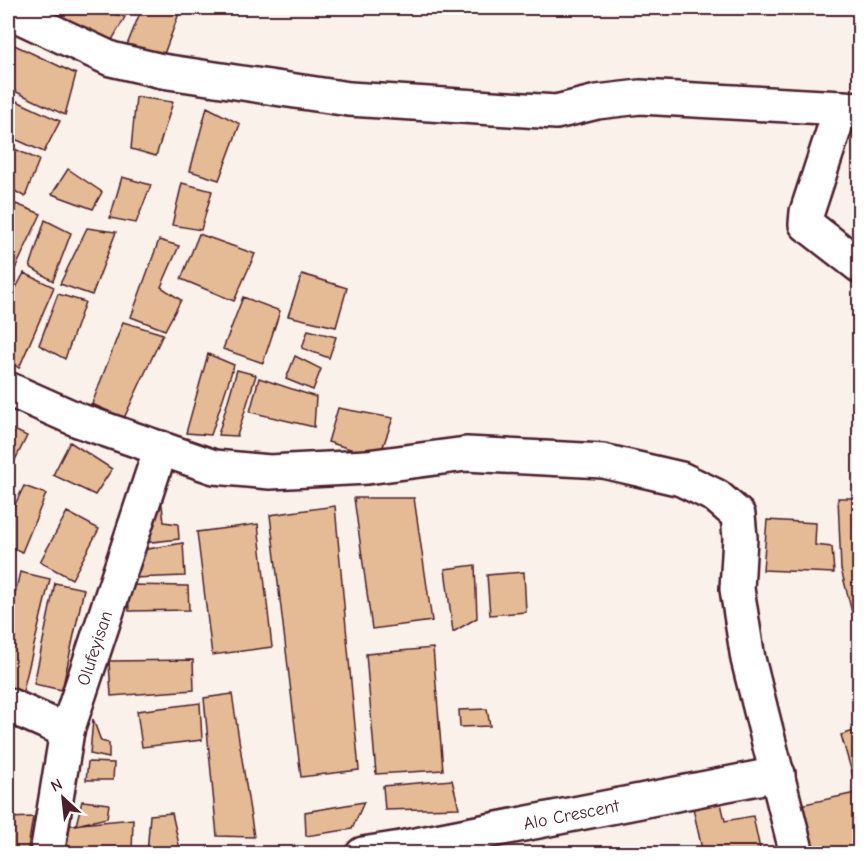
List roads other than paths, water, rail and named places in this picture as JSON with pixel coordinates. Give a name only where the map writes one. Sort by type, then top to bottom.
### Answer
[{"type":"street","points":[[8,11],[111,59],[162,71],[349,99],[556,112],[597,102],[640,97],[850,109],[807,212],[806,224],[860,266]]},
{"type":"street","points":[[8,389],[78,420],[214,467],[270,472],[367,467],[466,454],[603,461],[681,479],[716,496],[738,515],[740,538],[737,589],[748,659],[797,854]]},
{"type":"street","name":"Olufeyisan","points":[[47,854],[67,731],[161,448]]},
{"type":"street","points":[[8,705],[67,731]]},
{"type":"street","name":"Alo Crescent","points":[[363,854],[778,774]]}]
